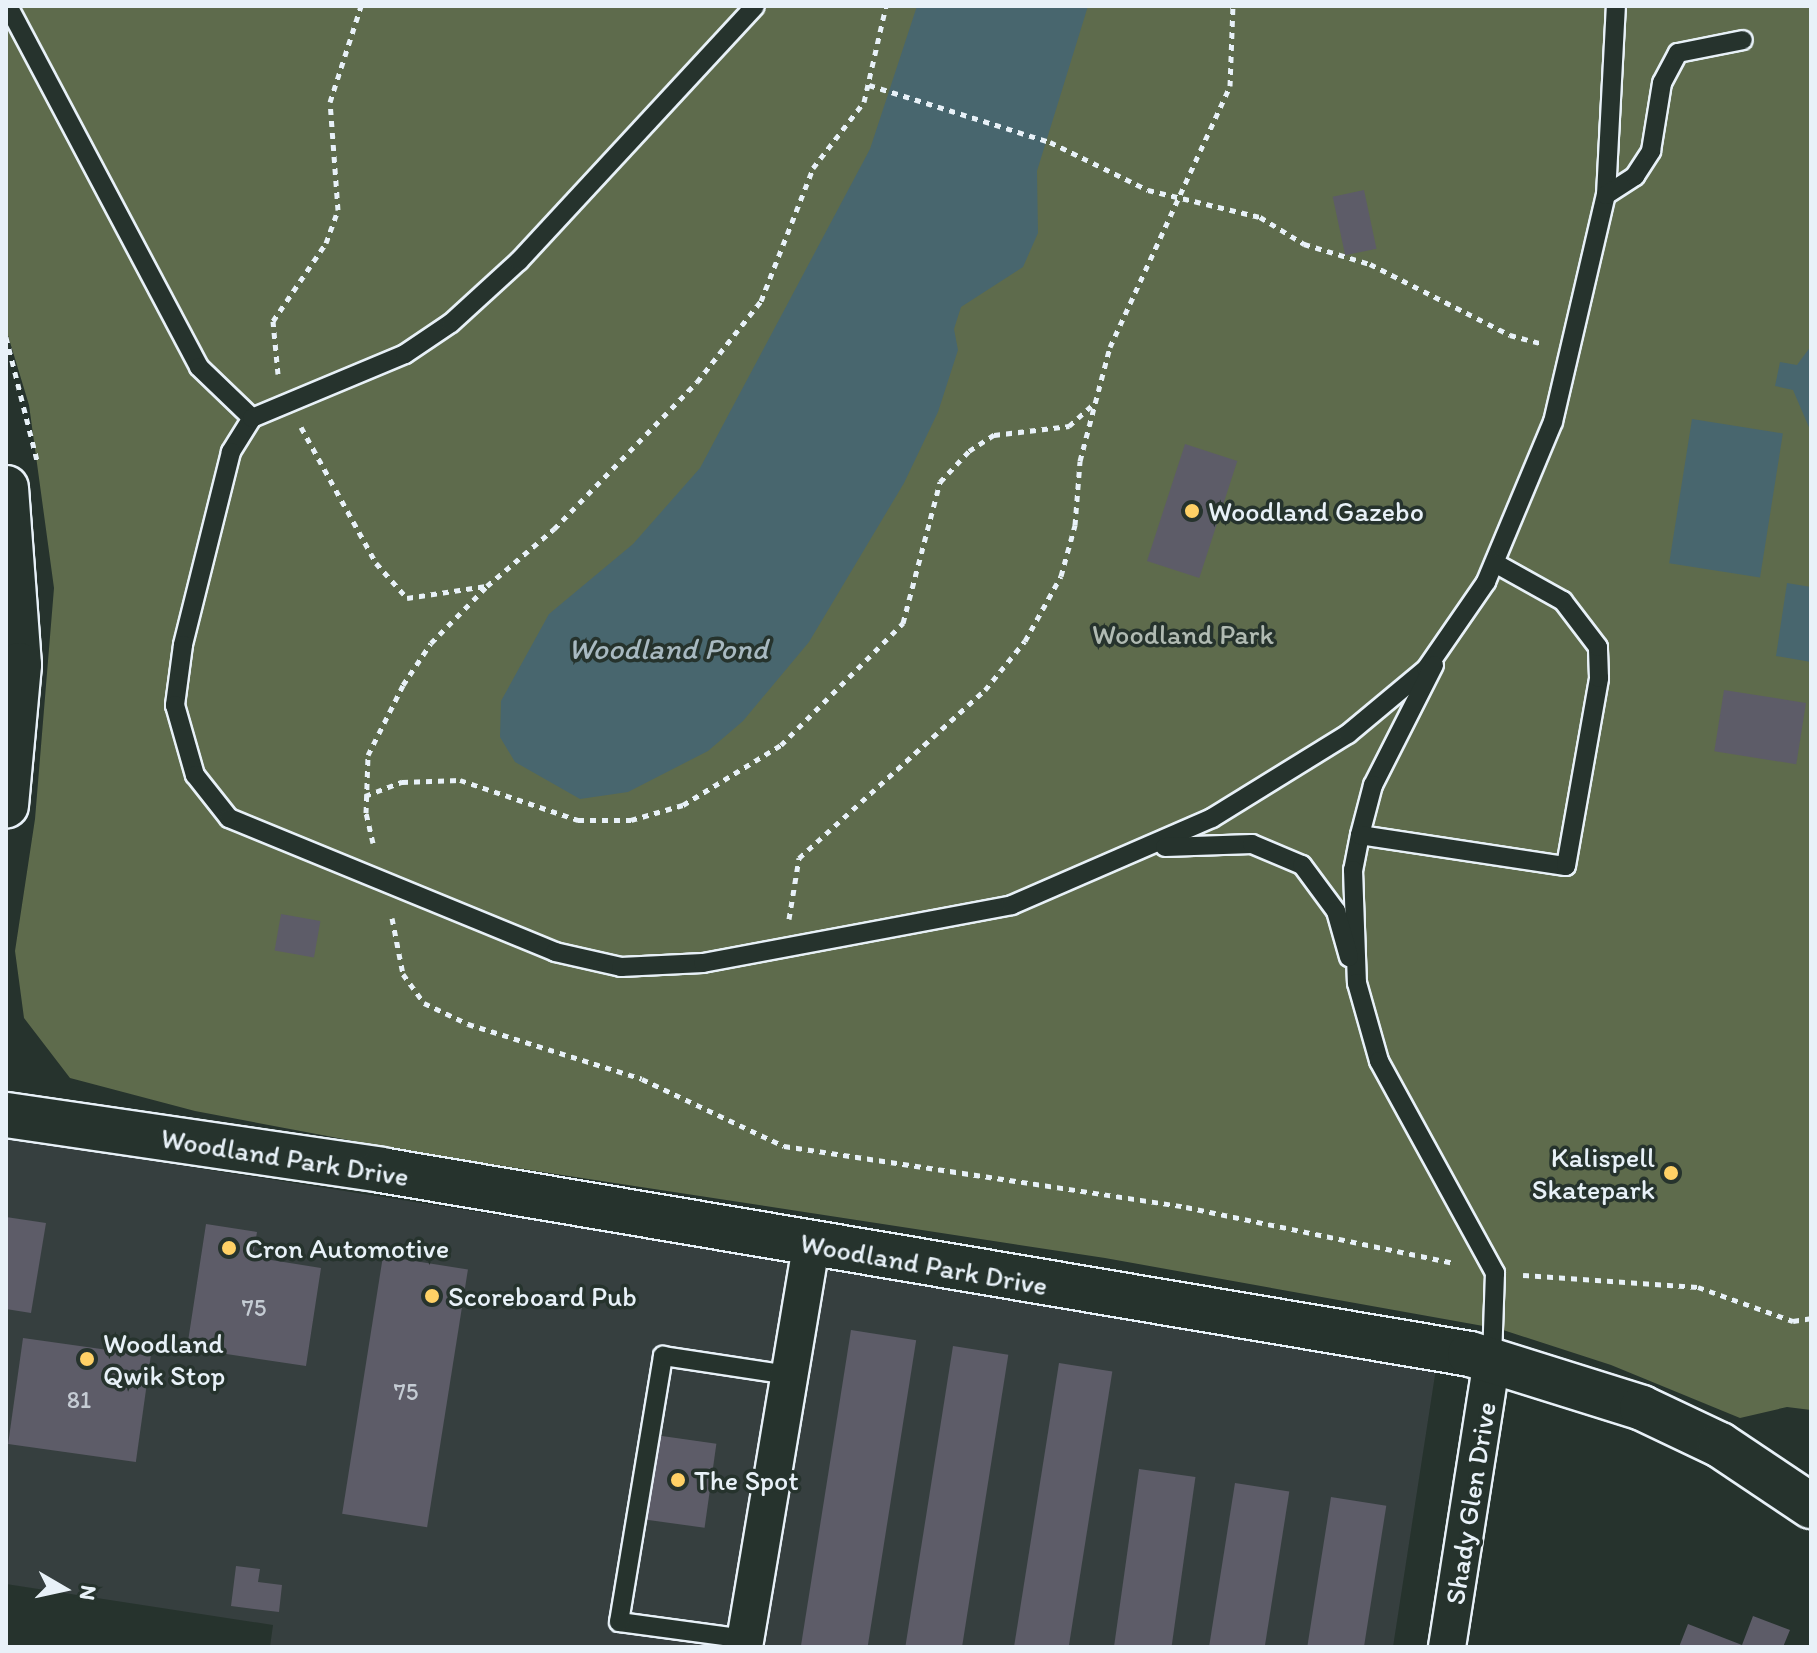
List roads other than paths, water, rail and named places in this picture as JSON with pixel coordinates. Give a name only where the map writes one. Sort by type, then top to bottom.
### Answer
[{"type":"street","points":[[6,805],[19,665],[12,590],[22,477]]},
{"type":"street","name":"Woodland Park Drive","points":[[6,1115],[381,1170],[1492,1360],[1642,1408],[1720,1445],[1811,1506]]},
{"type":"street","points":[[745,1643],[811,1245]]},
{"type":"street","name":"Shady Glen Drive","points":[[1447,1647],[1492,1360]]},
{"type":"lane","points":[[8,6],[199,367],[252,418]]},
{"type":"lane","points":[[755,6],[519,261],[451,323],[405,354],[252,418],[231,452],[183,645],[175,705],[195,775],[229,818],[555,952],[621,967],[703,963],[1012,905],[1212,818],[1348,734],[1426,669],[1442,648]]},
{"type":"lane","points":[[1357,983],[1353,870],[1373,785],[1442,648],[1495,563],[1553,422],[1606,195],[1616,6]]},
{"type":"lane","points":[[1606,195],[1635,176],[1651,151],[1662,83],[1678,53],[1743,40]]},
{"type":"lane","points":[[1360,835],[1566,866],[1599,678],[1598,647],[1563,601],[1495,563]]},
{"type":"lane","points":[[1135,852],[1196,841],[1252,844],[1302,865],[1336,911],[1379,1061],[1495,1273],[1492,1360]]},
{"type":"lane","points":[[745,1643],[619,1622],[663,1356],[789,1375]]},
{"type":"water","name":"Woodland Pond","points":[[917,6],[1088,6],[1037,171],[1038,233],[1023,267],[961,307],[954,329],[958,350],[938,412],[904,483],[809,642],[743,721],[708,751],[628,792],[580,799],[515,762],[500,737],[501,701],[549,614],[633,544],[700,468],[870,149]]},
{"type":"water","points":[[1811,346],[1811,432],[1793,390],[1775,386],[1780,362],[1797,365]]},
{"type":"water","points":[[1692,419],[1783,433],[1760,578],[1669,563]]},
{"type":"water","points":[[1787,583],[1811,587],[1811,662],[1776,656]]},
{"type":"place","name":"Woodland Gazebo","points":[[1192,511]]},
{"type":"place","name":"Kalispell Skatepark","points":[[1671,1173]]},
{"type":"place","name":"Cron Automotive","points":[[229,1248]]},
{"type":"place","name":"Scoreboard Pub","points":[[432,1296]]},
{"type":"place","name":"Woodland Qwik Stop","points":[[87,1359]]},
{"type":"place","name":"The Spot","points":[[678,1480]]},
{"type":"park label","name":"Woodland Park","points":[[1183,634]]}]
